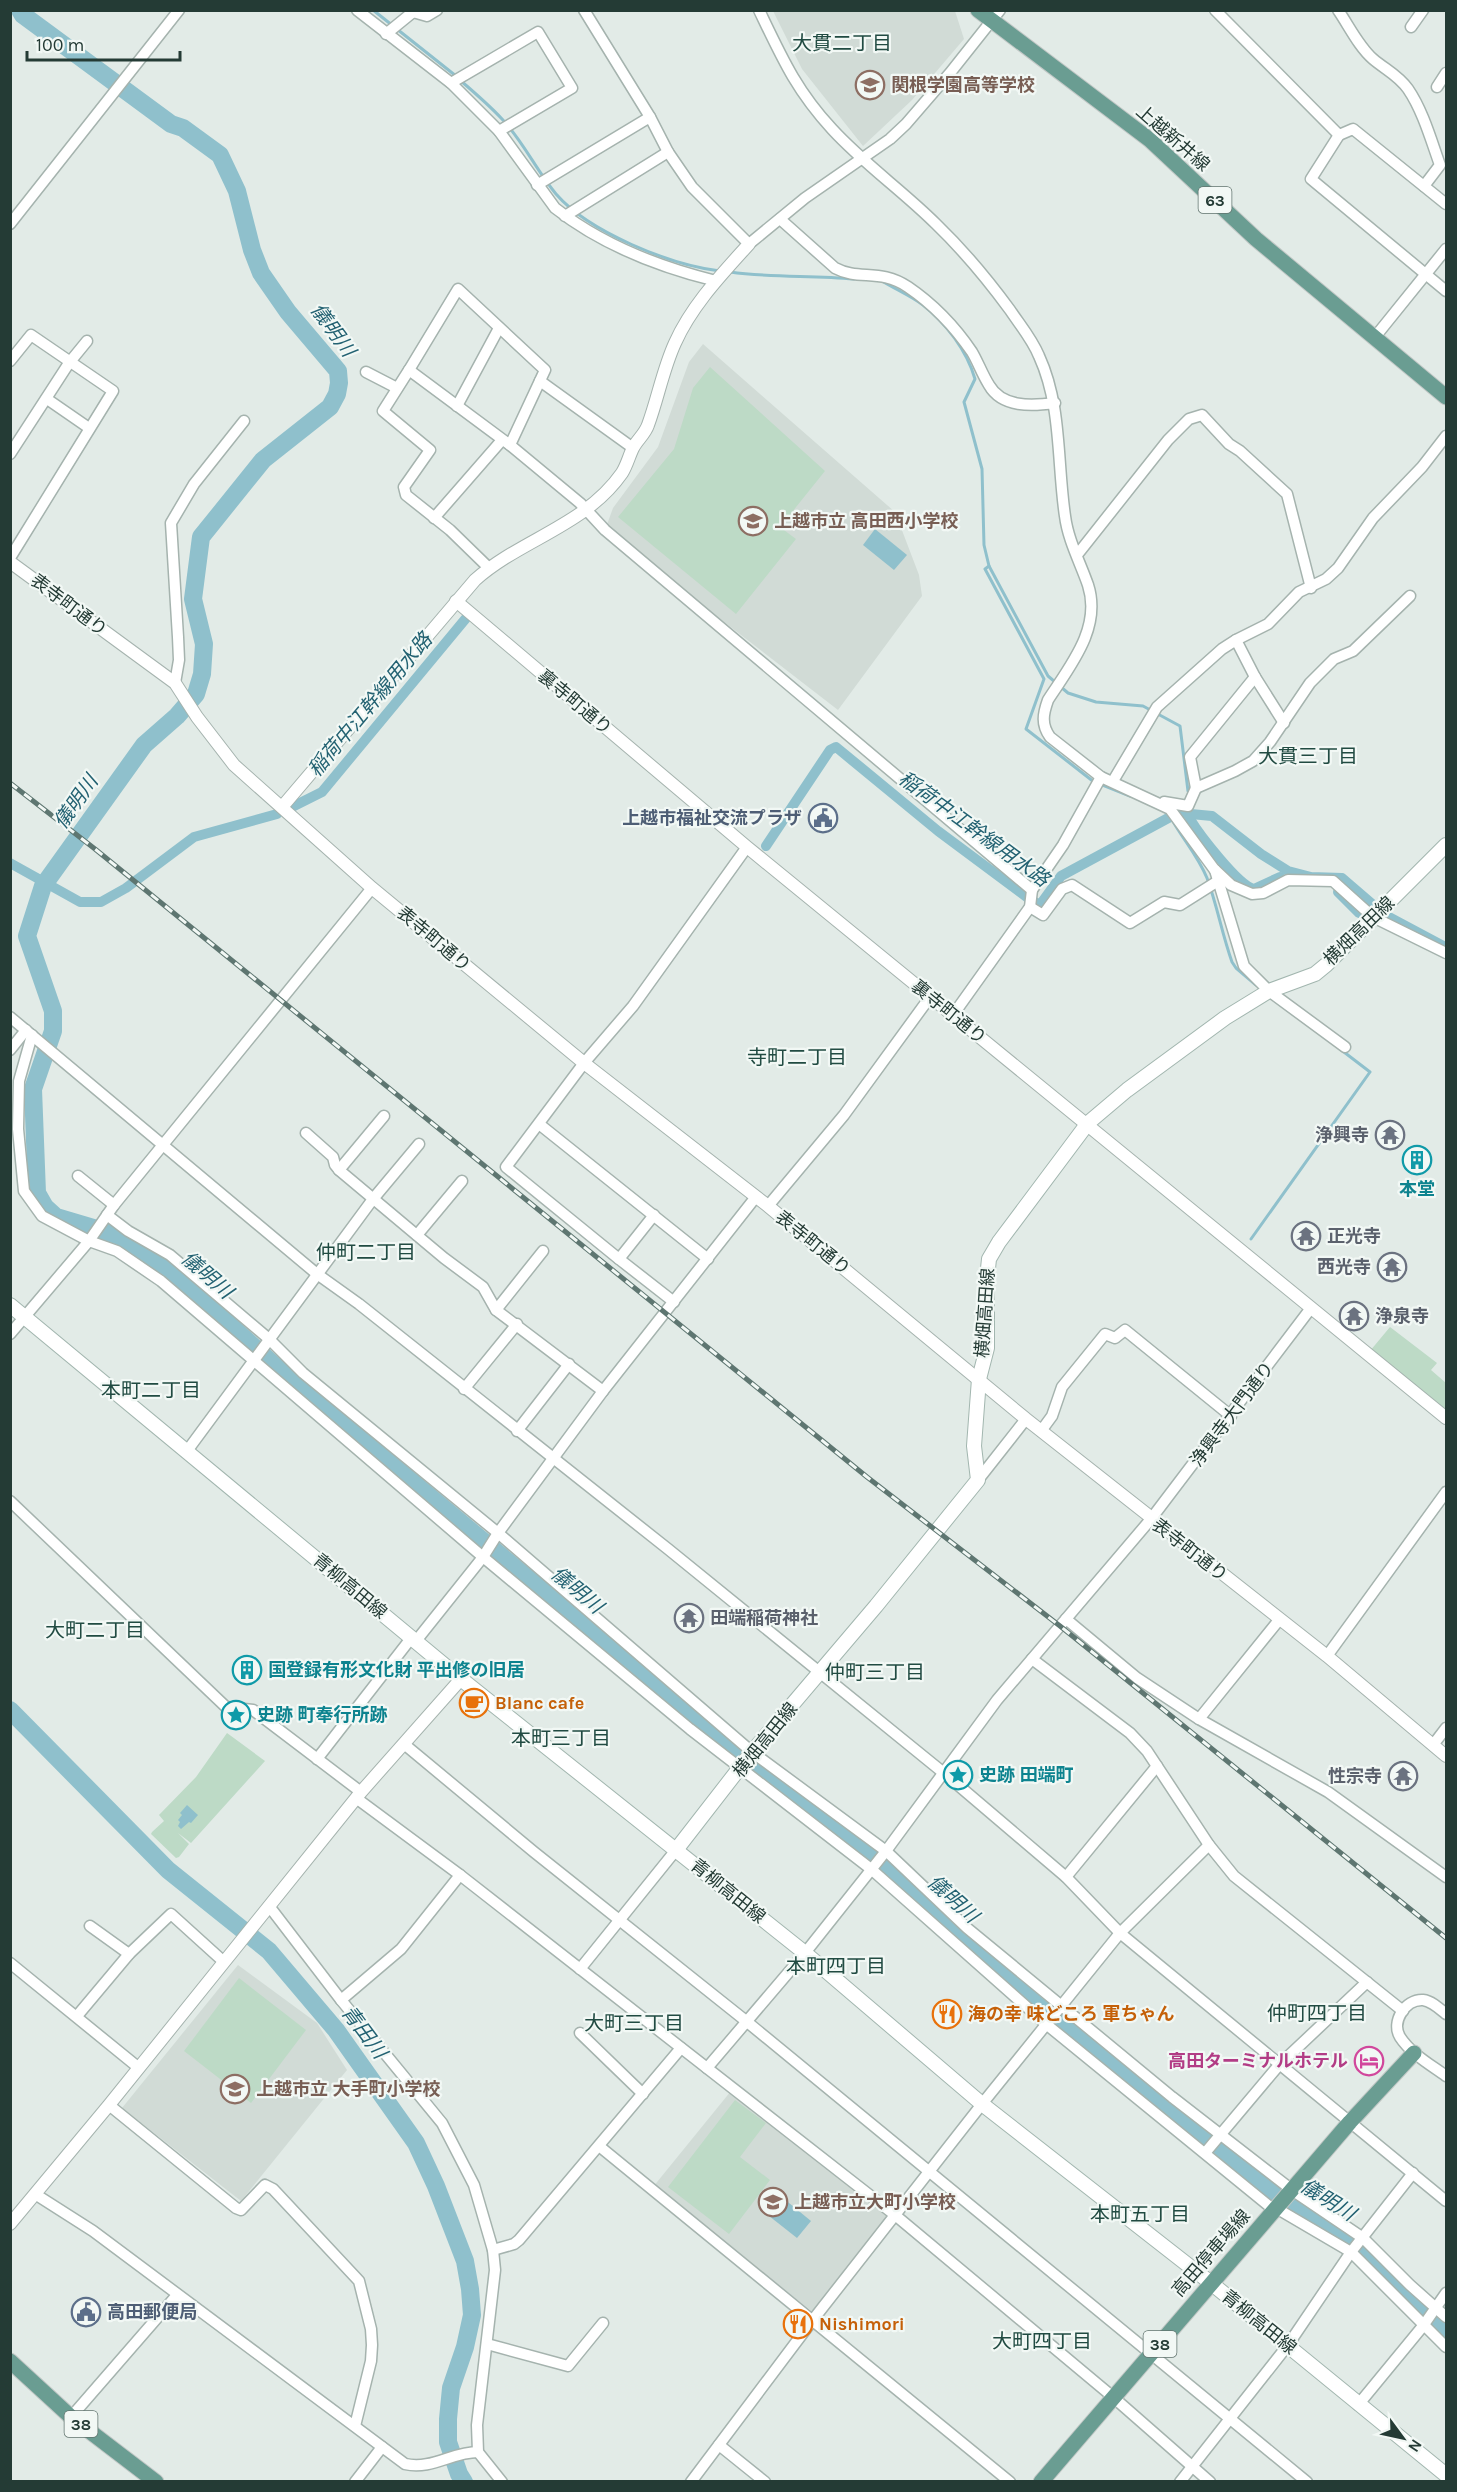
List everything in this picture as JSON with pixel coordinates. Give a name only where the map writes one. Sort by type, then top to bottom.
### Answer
[{"type":"main road","name":"上越新井線","points":[[978,10],[996,16],[1150,140],[1256,238],[1446,397]]},
{"type":"main road","name":"横畑高田線","points":[[676,1850],[752,1753],[978,1480],[974,1446],[979,1379],[987,1348],[989,1259],[1015,1220],[1088,1123],[1127,1090],[1225,1018],[1269,991],[1315,974],[1446,845]]},
{"type":"main road","name":"青柳高田線","points":[[10,1305],[461,1679],[805,1953],[982,2104],[1211,2283],[1446,2475]]},
{"type":"main road","name":"高田停車場線","points":[[1041,2481],[1281,2201],[1414,2052]]},
{"type":"main road","name":"38","points":[[10,2361],[71,2417],[156,2481]]},
{"type":"street","points":[[10,224],[55,170],[178,10]]},
{"type":"street","points":[[357,10],[451,83],[499,131],[537,185],[555,208],[565,216],[596,237],[650,261],[681,273],[716,281]]},
{"type":"street","points":[[386,34],[413,12],[427,16],[437,10]]},
{"type":"street","points":[[584,10],[650,117],[668,152],[692,187],[749,244]]},
{"type":"street","points":[[759,10],[789,74],[803,94],[833,130],[937,224],[971,261],[1004,302],[1039,354],[1055,403],[1067,530],[1089,587],[1092,606],[1080,650],[1048,700],[1043,721],[1050,737],[1101,777],[1155,800],[1170,809],[1214,869],[1231,885],[1252,894],[1263,893],[1288,880],[1333,881],[1373,917],[1446,953]]},
{"type":"street","points":[[1215,10],[1339,135]]},
{"type":"street","points":[[1338,10],[1366,51],[1373,59],[1395,73],[1410,91],[1417,104],[1440,165],[1424,186]]},
{"type":"street","points":[[1411,27],[1423,10]]},
{"type":"street","points":[[282,807],[456,601],[489,568],[585,511],[623,472],[633,448],[647,428],[676,341],[689,318],[716,281],[749,244],[805,198],[890,139],[906,124],[996,16]]},
{"type":"street","points":[[451,83],[538,32],[572,88],[499,131]]},
{"type":"street","points":[[1437,87],[1446,74]]},
{"type":"street","points":[[537,185],[650,117]]},
{"type":"street","points":[[1446,204],[1353,129],[1339,135],[1311,179],[1446,291]]},
{"type":"street","points":[[565,216],[668,152]]},
{"type":"street","points":[[780,219],[843,272],[888,277],[907,286],[926,300],[968,346],[988,384],[998,395],[1021,405],[1055,403]]},
{"type":"street","points":[[1375,337],[1446,249]]},
{"type":"street","points":[[434,518],[506,442],[545,370],[499,328],[462,285],[383,411],[430,450],[404,487],[406,495],[434,518],[450,530],[489,568]]},
{"type":"street","points":[[457,406],[499,328]]},
{"type":"street","points":[[10,361],[32,335],[69,363],[113,391],[10,560]]},
{"type":"street","points":[[10,454],[14,439],[47,399],[69,363],[87,341]]},
{"type":"street","points":[[409,370],[506,442],[580,503],[605,530],[1032,890]]},
{"type":"street","points":[[366,372],[397,388]]},
{"type":"street","points":[[540,381],[633,448]]},
{"type":"street","points":[[47,399],[89,428]]},
{"type":"street","points":[[1077,555],[1168,440],[1189,419],[1202,415],[1229,444],[1240,451],[1287,494],[1311,588]]},
{"type":"street","points":[[175,683],[178,637],[171,523],[194,484],[244,421]]},
{"type":"street","points":[[1113,781],[1157,707],[1195,672],[1236,640],[1268,624],[1299,592],[1326,579],[1338,568],[1373,518],[1422,467],[1446,436]]},
{"type":"street","name":"表寺町通り","points":[[10,560],[175,683],[195,715],[234,765],[372,888],[584,1063],[768,1206],[1026,1419],[1327,1656],[1446,1756]]},
{"type":"street","points":[[1196,788],[1253,761],[1284,723],[1310,683],[1334,659],[1353,651],[1410,596]]},
{"type":"street","name":"裏寺町通り","points":[[456,601],[747,847],[1088,1123],[1446,1418]]},
{"type":"street","points":[[1236,640],[1255,677],[1284,723]]},
{"type":"street","points":[[1183,826],[1196,788],[1190,757],[1255,677]]},
{"type":"street","points":[[953,1015],[1030,906],[1032,890],[1063,845],[1101,777]]},
{"type":"street","points":[[1155,800],[1188,806]]},
{"type":"street","points":[[674,1302],[506,1167],[584,1063],[633,1006],[747,847]]},
{"type":"street","points":[[1214,869],[1244,966],[1269,991],[1345,1047]]},
{"type":"street","points":[[1030,906],[1043,915],[1062,889],[1072,885],[1130,923],[1164,902],[1180,905],[1218,881]]},
{"type":"street","points":[[10,1334],[90,1239],[108,1213],[372,888]]},
{"type":"street","points":[[768,1206],[844,1115],[930,997]]},
{"type":"street","points":[[10,1017],[317,1274],[359,1304],[555,1459],[945,1774],[1066,1877],[1119,1934],[1446,2201]]},
{"type":"street","points":[[10,1050],[29,1033]]},
{"type":"street","points":[[29,1033],[19,1081],[14,1126],[24,1191],[42,1216],[117,1251],[160,1281],[483,1557],[741,1769],[871,1869],[1046,2024],[1207,2151],[1352,2252],[1446,2347]]},
{"type":"street","points":[[339,1170],[384,1116]]},
{"type":"street","points":[[539,1124],[708,1259]]},
{"type":"street","points":[[306,1133],[333,1157],[339,1170],[444,1258],[483,1287],[496,1310],[603,1391]]},
{"type":"street","points":[[187,1451],[373,1199],[419,1143]]},
{"type":"street","points":[[78,1176],[108,1213],[128,1231],[170,1255],[303,1372],[498,1533],[752,1753],[884,1853],[1059,2008],[1220,2135],[1281,2201],[1363,2238],[1434,2309],[1446,2317]]},
{"type":"street","points":[[417,1235],[462,1181]]},
{"type":"street","points":[[317,1759],[483,1557],[498,1533],[555,1459],[603,1391],[755,1198]]},
{"type":"street","points":[[619,1259],[654,1215]]},
{"type":"street","points":[[496,1310],[543,1251]]},
{"type":"street","name":"浄興寺大門通り","points":[[707,2068],[805,1953],[945,1774],[997,1701],[1151,1519],[1311,1308]]},
{"type":"street","points":[[464,1389],[517,1324]]},
{"type":"street","points":[[1041,1431],[1052,1416],[1062,1387],[1105,1334],[1115,1338],[1125,1330],[1231,1416]]},
{"type":"street","points":[[517,1431],[569,1364]]},
{"type":"street","points":[[978,1480],[1026,1419]]},
{"type":"street","points":[[1327,1656],[1446,1492]]},
{"type":"street","points":[[10,1501],[226,1707],[253,1710],[317,1759],[358,1795],[895,2215],[1210,2481]]},
{"type":"street","points":[[1066,1619],[1137,1678],[1199,1719],[1328,1792],[1446,1876]]},
{"type":"street","points":[[1199,1719],[1279,1620]]},
{"type":"street","points":[[1032,1659],[1130,1733],[1147,1751],[1209,1845],[1234,1876],[1403,2011]]},
{"type":"street","points":[[10,2224],[109,2106],[358,1795],[461,1679]]},
{"type":"street","points":[[1433,1745],[1446,1728]]},
{"type":"street","points":[[404,1744],[619,1920],[746,2020],[1307,2481]]},
{"type":"street","points":[[1066,1877],[1157,1766]]},
{"type":"street","points":[[690,2481],[982,2104],[1119,1934],[1209,1845]]},
{"type":"street","points":[[580,1968],[676,1850]]},
{"type":"street","points":[[341,2000],[401,1949],[460,1875]]},
{"type":"street","points":[[269,1906],[341,2000],[442,2123],[474,2185],[493,2250],[495,2270],[494,2296],[477,2425],[478,2452],[502,2481]]},
{"type":"street","points":[[77,2016],[129,1954],[171,1914],[228,1958]]},
{"type":"street","points":[[90,1926],[129,1954]]},
{"type":"street","points":[[10,1963],[139,2068]]},
{"type":"street","points":[[1207,2151],[1280,2065],[1367,1982]]},
{"type":"street","points":[[1446,2014],[1424,2000],[1415,2001],[1403,2011],[1398,2023],[1399,2035],[1414,2052],[1446,2076]]},
{"type":"street","points":[[580,2033],[642,2094]]},
{"type":"street","points":[[493,2250],[514,2244],[519,2240],[681,2048]]},
{"type":"street","points":[[109,2106],[236,2208],[241,2210],[265,2185],[273,2189],[359,2281],[371,2329],[372,2345],[371,2361],[356,2426]]},
{"type":"street","points":[[600,2146],[1010,2481]]},
{"type":"street","points":[[1180,2481],[1287,2345],[1352,2252],[1413,2173]]},
{"type":"street","points":[[35,2194],[93,2231],[405,2464],[423,2466],[465,2452],[478,2452]]},
{"type":"street","points":[[1358,2405],[1423,2326],[1446,2293]]},
{"type":"street","points":[[71,2417],[177,2295]]},
{"type":"street","points":[[487,2344],[568,2366],[603,2323]]},
{"type":"street","points":[[719,2445],[765,2481]]},
{"type":"street","points":[[355,2481],[382,2447]]},
{"type":"shaded area","name":"関根学園高等学校","points":[[773,11],[955,11],[964,39],[912,100],[863,146],[802,69]]},
{"type":"shaded area","name":"上越市立 高田西小学校","points":[[703,344],[895,512],[919,575],[922,596],[838,710],[605,530],[613,508],[658,447],[689,362]]},
{"type":"shaded area","name":"上越市立 大手町小学校","points":[[238,1965],[317,2023],[347,2070],[241,2201],[122,2108]]},
{"type":"shaded area","name":"上越市立大町小学校","points":[[731,2091],[893,2217],[818,2316],[653,2187]]},
{"type":"green space","points":[[710,367],[825,471],[780,527],[796,539],[736,614],[618,517],[674,449],[693,388]]},
{"type":"green space","points":[[1390,1327],[1437,1363],[1431,1370],[1446,1383],[1446,1410],[1370,1351]]},
{"type":"green space","points":[[227,1733],[265,1761],[191,1843],[178,1833],[189,1844],[176,1858],[151,1834],[164,1821],[159,1815],[196,1777]]},
{"type":"green space","points":[[239,1978],[306,2030],[251,2103],[184,2051]]},
{"type":"green space","points":[[735,2100],[766,2123],[740,2157],[770,2180],[729,2234],[668,2187]]},
{"type":"water","points":[[875,529],[907,555],[894,570],[863,545]]},
{"type":"water","points":[[187,1805],[198,1815],[181,1829],[178,1826],[180,1822],[178,1820],[182,1815],[180,1813]]},
{"type":"water","points":[[778,2194],[811,2221],[797,2238],[764,2212]]},
{"type":"waterway","name":"儀明川","points":[[20,10],[23,15],[171,124],[183,128],[220,155],[237,191],[252,250],[261,273],[288,312],[338,371],[339,383],[337,394],[330,407],[263,460],[201,537],[193,599],[204,644],[202,674],[196,694],[177,716],[144,745],[43,886],[27,936],[53,1011],[53,1031],[33,1089],[37,1193],[45,1207],[56,1217],[120,1236],[171,1272],[298,1387],[717,1736],[882,1864],[1033,2002],[1289,2203],[1367,2250],[1446,2332]]},
{"type":"waterway","points":[[373,10],[456,76]]},
{"type":"waterway","points":[[461,81],[510,128],[556,194],[570,208],[632,245],[678,262],[720,271]]},
{"type":"waterway","points":[[730,272],[854,279]]},
{"type":"waterway","points":[[882,281],[932,312],[955,338],[967,358],[975,379],[964,402],[982,469],[984,545],[989,566],[985,569],[1044,679],[1026,729],[1094,782]]},
{"type":"waterway","points":[[989,566],[1048,676],[1068,693],[1096,702],[1143,706],[1180,726],[1188,791]]},
{"type":"waterway","name":"稲荷中江幹線用水路","points":[[294,806],[322,792],[467,617]]},
{"type":"waterway","name":"稲荷中江幹線用水路","points":[[766,846],[830,750],[836,747],[938,831],[1040,905],[1061,876],[1172,816],[1180,813],[1212,816],[1261,854],[1288,871],[1311,877],[1342,878],[1385,915],[1445,947]]},
{"type":"waterway","points":[[1100,784],[1130,796]]},
{"type":"waterway","name":"稲荷中江幹線用水路","points":[[1190,809],[1190,819]]},
{"type":"waterway","name":"稲荷中江幹線用水路","points":[[10,863],[80,902],[101,902],[126,888],[194,837],[277,814]]},
{"type":"waterway","points":[[1171,818],[1207,878],[1232,962],[1256,985]]},
{"type":"waterway","points":[[1190,819],[1219,858],[1247,885],[1254,889],[1280,877]]},
{"type":"waterway","points":[[1338,892],[1359,913]]},
{"type":"waterway","points":[[1251,1239],[1370,1072],[1340,1049]]},
{"type":"waterway","name":"青田川","points":[[10,1710],[168,1870],[269,1951],[336,2030],[416,2143],[436,2186],[465,2261],[470,2289],[472,2315],[465,2347],[451,2388],[448,2419],[448,2442],[464,2482]]},
{"type":"railway","points":[[10,783],[95,849],[867,1477],[1060,1626],[1446,1938]]},
{"type":"place","name":"関根学園高等学校","points":[[870,85]]},
{"type":"place","name":"上越市立 高田西小学校","points":[[753,521]]},
{"type":"place","name":"上越市福祉交流プラザ","points":[[823,818]]},
{"type":"place","name":"浄興寺","points":[[1390,1135]]},
{"type":"place","name":"本堂","points":[[1417,1160]]},
{"type":"place","name":"正光寺","points":[[1306,1236]]},
{"type":"place","name":"西光寺","points":[[1392,1267]]},
{"type":"place","name":"浄泉寺","points":[[1354,1316]]},
{"type":"place","name":"田端稲荷神社","points":[[689,1618]]},
{"type":"place","name":"国登録有形文化財 平出修の旧居","points":[[247,1670]]},
{"type":"place","name":"Blanc cafe","points":[[474,1703]]},
{"type":"place","name":"史跡 町奉行所跡","points":[[236,1715]]},
{"type":"place","name":"史跡 田端町","points":[[958,1775]]},
{"type":"place","name":"性宗寺","points":[[1403,1776]]},
{"type":"place","name":"海の幸 味どころ 軍ちゃん","points":[[947,2014]]},
{"type":"place","name":"高田ターミナルホテル","points":[[1369,2061]]},
{"type":"place","name":"上越市立 大手町小学校","points":[[235,2089]]},
{"type":"place","name":"上越市立大町小学校","points":[[773,2202]]},
{"type":"place","name":"高田郵便局","points":[[86,2312]]},
{"type":"place","name":"Nishimori","points":[[798,2324]]},
{"type":"district","name":"大貫二丁目","points":[[842,43]]},
{"type":"district","name":"大貫三丁目","points":[[1308,756]]},
{"type":"district","name":"寺町二丁目","points":[[797,1057]]},
{"type":"district","name":"仲町二丁目","points":[[366,1252]]},
{"type":"district","name":"本町二丁目","points":[[151,1390]]},
{"type":"district","name":"大町二丁目","points":[[95,1630]]},
{"type":"district","name":"仲町三丁目","points":[[875,1672]]},
{"type":"district","name":"本町三丁目","points":[[561,1738]]},
{"type":"district","name":"本町四丁目","points":[[836,1966]]},
{"type":"district","name":"仲町四丁目","points":[[1317,2013]]},
{"type":"district","name":"大町三丁目","points":[[634,2023]]},
{"type":"district","name":"本町五丁目","points":[[1140,2214]]},
{"type":"district","name":"大町四丁目","points":[[1042,2341]]}]
